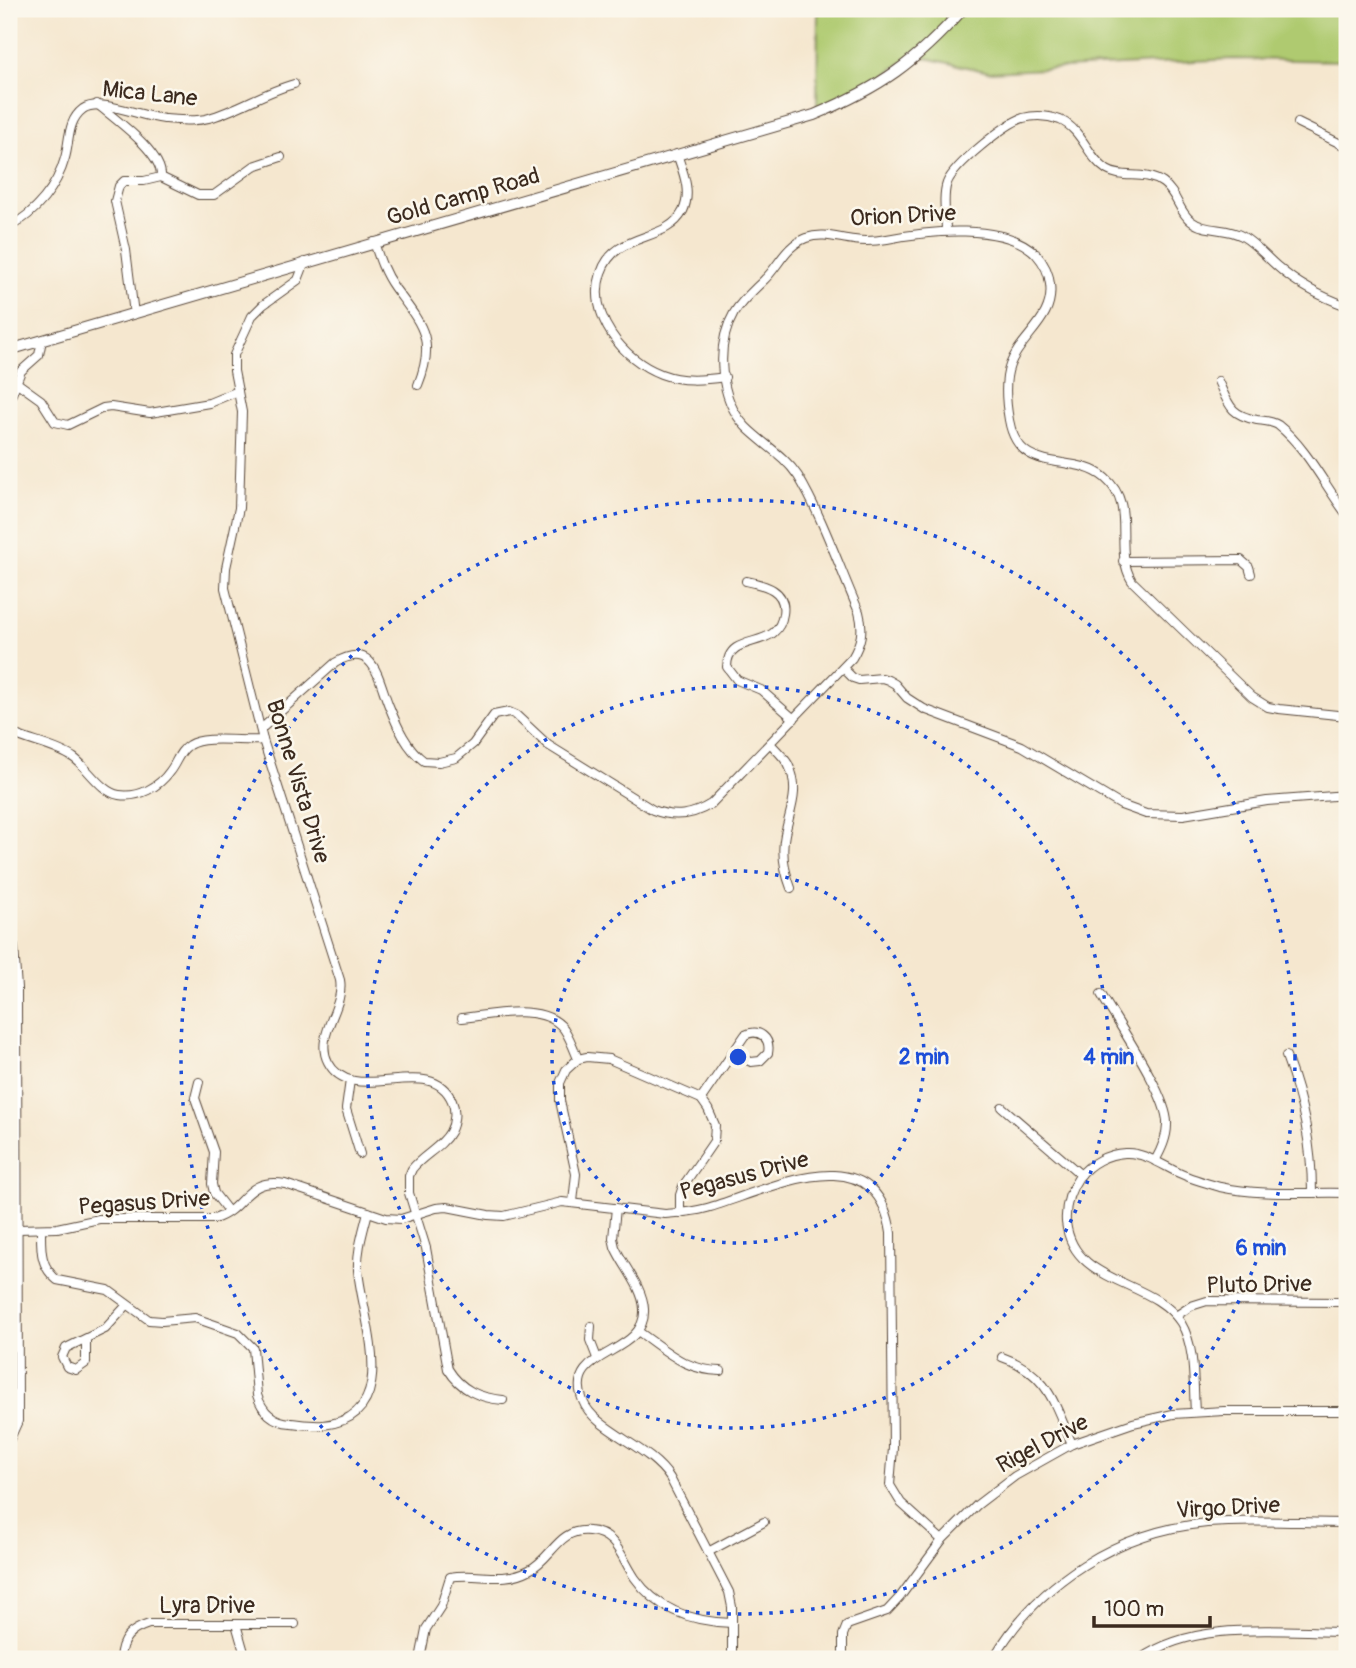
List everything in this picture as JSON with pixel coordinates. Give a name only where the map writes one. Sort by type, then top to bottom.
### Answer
[{"type":"street","name":"Gold Camp Road","points":[[9,350],[814,115],[890,78],[917,56],[963,9]]},
{"type":"street","name":"Mica Lane","points":[[9,227],[31,213],[51,189],[65,160],[75,117],[86,107],[107,104],[131,113],[161,119],[192,121],[216,116],[294,84]]},
{"type":"street","points":[[97,104],[128,130],[154,158],[161,170],[160,177]]},
{"type":"street","points":[[946,231],[945,188],[956,169],[1015,121],[1031,117],[1049,117],[1071,127],[1105,169],[1117,174],[1149,176],[1163,183],[1173,192],[1187,218],[1199,226],[1228,231],[1245,238],[1302,285],[1347,306]]},
{"type":"street","points":[[1298,123],[1347,146]]},
{"type":"street","points":[[677,154],[687,189],[682,212],[670,225],[624,244],[610,257],[601,274],[599,303],[606,324],[621,347],[651,370],[685,379],[724,377]]},
{"type":"street","points":[[135,314],[131,302],[123,234],[115,201],[116,193],[124,181],[144,181],[160,177],[198,195],[214,195],[254,166],[281,157]]},
{"type":"street","name":"Orion Drive","points":[[261,729],[335,663],[349,656],[364,657],[380,676],[391,712],[406,740],[424,761],[439,762],[456,758],[473,744],[494,715],[509,712],[559,752],[653,810],[672,815],[692,813],[711,804],[852,658],[862,628],[859,612],[798,477],[782,456],[740,419],[731,403],[724,377],[723,342],[730,320],[744,299],[772,273],[794,244],[820,235],[866,241],[946,231],[980,233],[1015,241],[1032,250],[1044,264],[1051,292],[1048,310],[1014,356],[1006,379],[1011,429],[1020,445],[1035,457],[1095,471],[1114,487],[1124,510],[1123,561]]},
{"type":"street","points":[[374,242],[385,272],[418,318],[426,335],[427,355],[418,385]]},
{"type":"street","name":"Bonne Vista Drive","points":[[305,262],[298,280],[257,310],[236,346],[233,363],[242,412],[239,508],[226,568],[225,588],[263,740],[340,980],[339,1001],[325,1042],[326,1058],[335,1072],[350,1080]]},
{"type":"street","points":[[12,394],[26,365],[39,355],[41,340]]},
{"type":"street","points":[[1218,381],[1230,407],[1238,416],[1275,423],[1306,449],[1347,515]]},
{"type":"street","points":[[16,382],[41,400],[55,422],[68,425],[103,408],[150,413],[209,402],[238,391]]},
{"type":"street","points":[[1251,574],[1249,567],[1241,560],[1123,561],[1139,588],[1261,703],[1279,709],[1347,716]]},
{"type":"street","points":[[746,581],[775,591],[783,603],[783,619],[776,631],[736,648],[728,659],[727,667],[737,680],[761,690],[794,719]]},
{"type":"street","points":[[843,668],[859,680],[888,680],[914,703],[1022,746],[1121,805],[1146,814],[1183,815],[1267,801],[1347,795]]},
{"type":"street","points":[[9,732],[66,753],[111,793],[127,795],[156,786],[169,773],[181,751],[192,743],[263,740]]},
{"type":"street","points":[[770,743],[788,765],[794,781],[794,801],[783,851],[784,869],[791,888]]},
{"type":"street","points":[[9,929],[12,966],[12,1204],[18,1229],[18,1421],[9,1441]]},
{"type":"street","points":[[1101,994],[1158,1091],[1166,1110],[1166,1135],[1155,1161]]},
{"type":"street","points":[[462,1018],[542,1014],[563,1027],[578,1059]]},
{"type":"street","points":[[701,1099],[732,1053],[744,1036],[751,1032],[762,1034],[768,1043],[768,1052],[760,1061],[751,1062],[732,1053]]},
{"type":"street","points":[[573,1202],[576,1174],[559,1092],[562,1076],[578,1059],[593,1056],[609,1059],[701,1099],[715,1125],[714,1141],[683,1186],[680,1213]]},
{"type":"street","points":[[1286,1056],[1298,1088],[1306,1122],[1312,1192]]},
{"type":"street","points":[[360,1154],[346,1110],[350,1080],[426,1080],[439,1085],[452,1102],[452,1129],[442,1142],[417,1163],[410,1176],[409,1193],[428,1256],[449,1369],[468,1391],[503,1400]]},
{"type":"street","points":[[199,1082],[195,1098],[214,1152],[212,1185],[214,1193],[228,1212]]},
{"type":"street","points":[[1002,1107],[1081,1175]]},
{"type":"street","points":[[1195,1412],[1190,1347],[1176,1316],[1161,1304],[1093,1268],[1077,1252],[1069,1234],[1066,1214],[1070,1194],[1081,1175],[1097,1161],[1115,1154],[1134,1153],[1198,1181],[1236,1190],[1347,1193]]},
{"type":"street","name":"Pegasus Drive","points":[[18,1229],[41,1230],[99,1219],[209,1220],[228,1212],[252,1188],[269,1183],[285,1185],[394,1219],[447,1207],[504,1216],[555,1203],[573,1202],[664,1214],[680,1213],[706,1208],[808,1177],[825,1174],[848,1177],[874,1192],[886,1210],[891,1233],[894,1448],[890,1485],[901,1503],[942,1540]]},
{"type":"street","points":[[616,1209],[613,1238],[615,1247],[643,1302],[643,1324],[639,1332],[626,1343],[590,1364],[582,1377],[580,1393],[586,1408],[593,1416],[650,1454],[664,1468],[729,1592],[732,1659]]},
{"type":"street","points":[[41,1230],[42,1256],[51,1275],[65,1283],[108,1290],[149,1320],[186,1317],[202,1319],[230,1329],[253,1348],[259,1402],[275,1419],[283,1423],[319,1426],[343,1420],[359,1408],[365,1401],[372,1380],[371,1344],[358,1261],[368,1213]]},
{"type":"street","name":"Pluto Drive","points":[[1176,1316],[1191,1306],[1207,1301],[1347,1302]]},
{"type":"street","points":[[86,1339],[110,1325],[127,1305]]},
{"type":"street","points":[[591,1326],[590,1340],[597,1358]]},
{"type":"street","points":[[639,1332],[684,1363],[699,1370],[720,1371]]},
{"type":"street","points":[[1002,1357],[1028,1368],[1042,1382],[1072,1444]]},
{"type":"street","name":"Rigel Drive","points":[[843,1659],[843,1634],[847,1625],[879,1616],[894,1605],[942,1540],[994,1491],[1037,1462],[1072,1444],[1133,1423],[1195,1412],[1347,1411]]},
{"type":"street","points":[[708,1552],[764,1522]]},
{"type":"street","name":"Virgo Drive","points":[[993,1659],[1024,1616],[1049,1590],[1080,1567],[1136,1539],[1174,1528],[1209,1523],[1347,1523]]},
{"type":"street","points":[[420,1659],[426,1629],[441,1606],[449,1580],[453,1576],[502,1578],[523,1573],[539,1564],[566,1535],[574,1532],[598,1532],[614,1542],[635,1579],[666,1607],[701,1621],[732,1623]]},
{"type":"street","name":"Lyra Drive","points":[[120,1659],[124,1639],[141,1626],[157,1623],[295,1624]]},
{"type":"street","points":[[236,1624],[246,1659]]},
{"type":"street","points":[[1140,1659],[1170,1643],[1210,1633],[1347,1632]]},
{"type":"green space","points":[[818,9],[1347,9],[1347,61],[1233,59],[989,72],[922,57],[916,52],[869,84],[817,109]]}]
